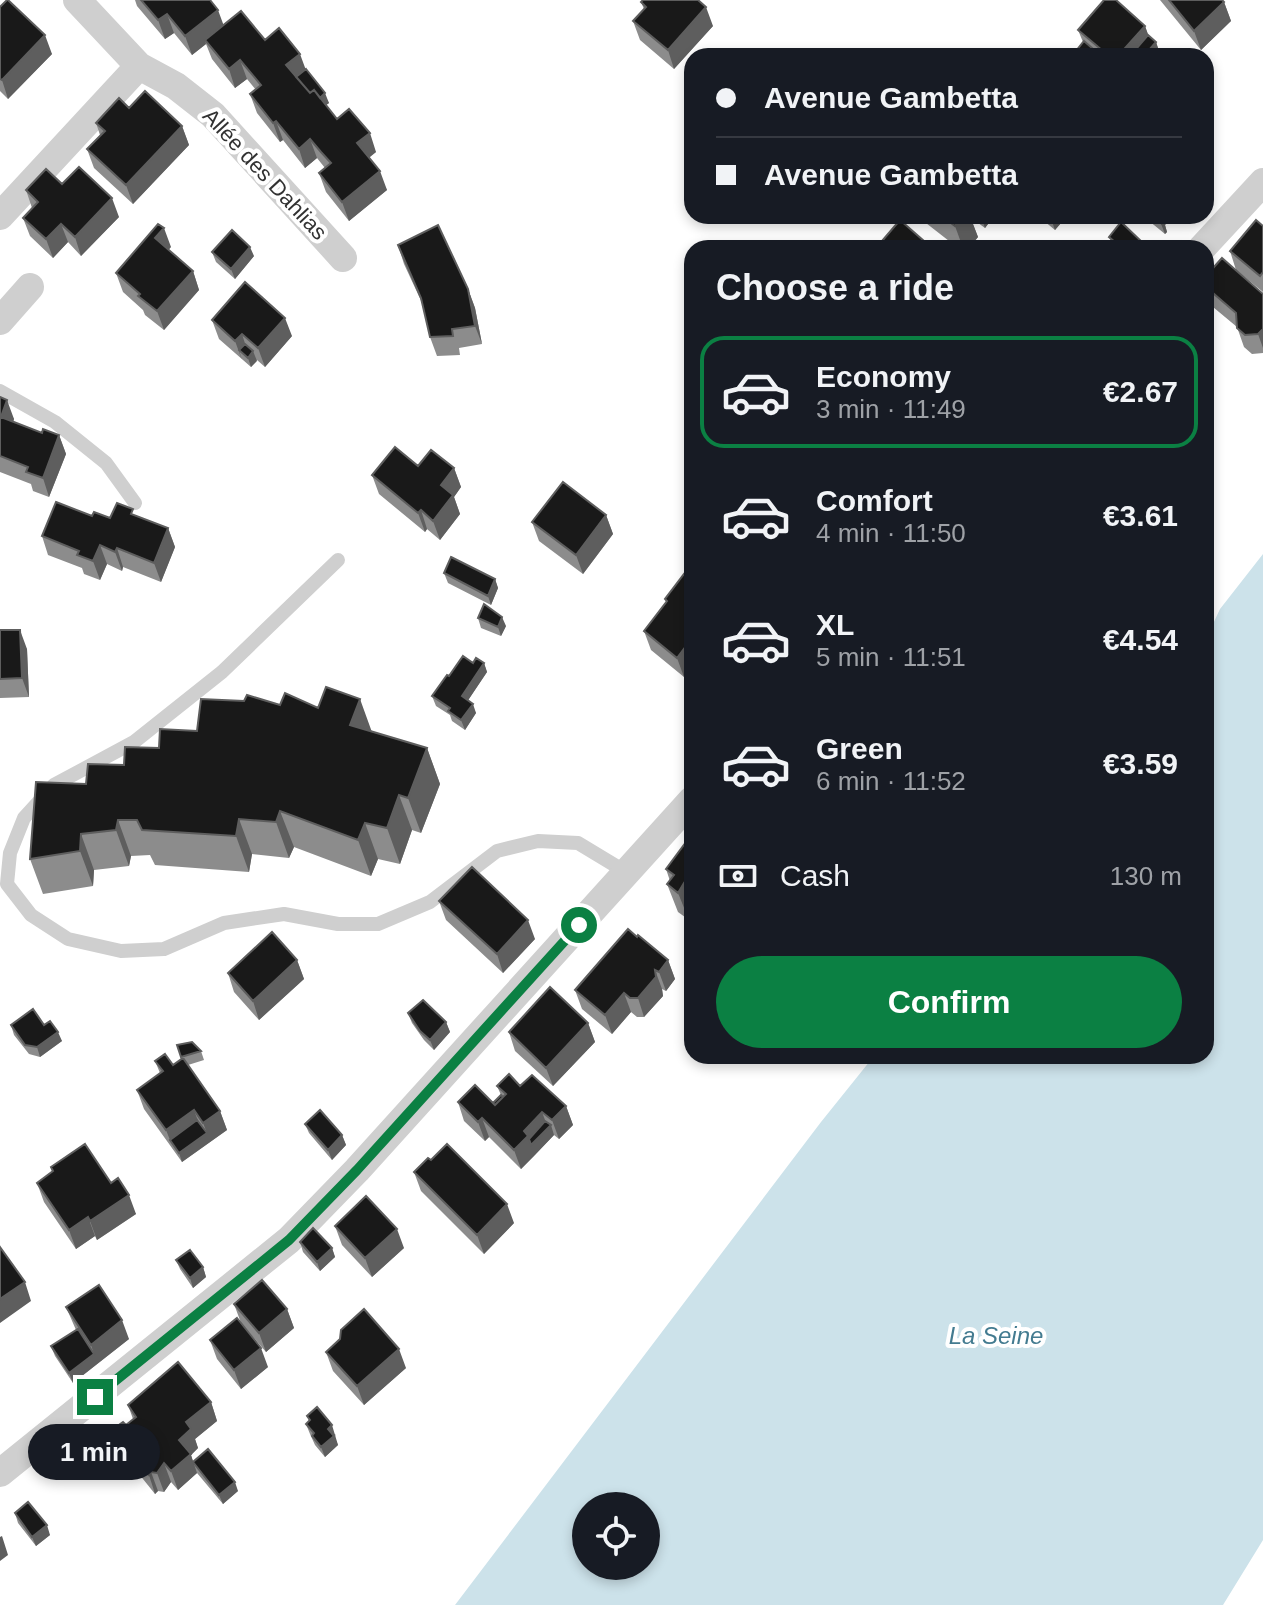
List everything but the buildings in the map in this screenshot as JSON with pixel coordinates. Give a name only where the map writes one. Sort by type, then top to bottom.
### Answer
[{"type":"street","name":"Allée des Dahlias","points":[[77,0],[139,66],[176,86],[213,115],[343,258]]},
{"type":"street","points":[[0,216],[139,66]]},
{"type":"street","points":[[1209,240],[1263,182]]},
{"type":"street","points":[[0,321],[30,287]]},
{"type":"street","points":[[0,1473],[289,1240],[357,1170],[684,809]]},
{"type":"lane","points":[[0,391],[55,422],[106,463],[135,503]]},
{"type":"lane","points":[[338,560],[222,672],[134,742],[54,785],[24,818],[10,853],[7,884],[31,915],[68,939],[121,951],[164,949],[224,923],[284,914],[338,924],[378,924],[430,902],[497,851],[538,841],[578,843],[626,872]]},
{"type":"water","name":"La Seine","points":[[1263,554],[1263,1540],[1223,1605],[455,1605],[868,1064],[1214,1064],[1214,622],[1220,609]]},
{"type":"route","points":[[95,1397],[289,1240],[357,1170],[579,925]]}]
